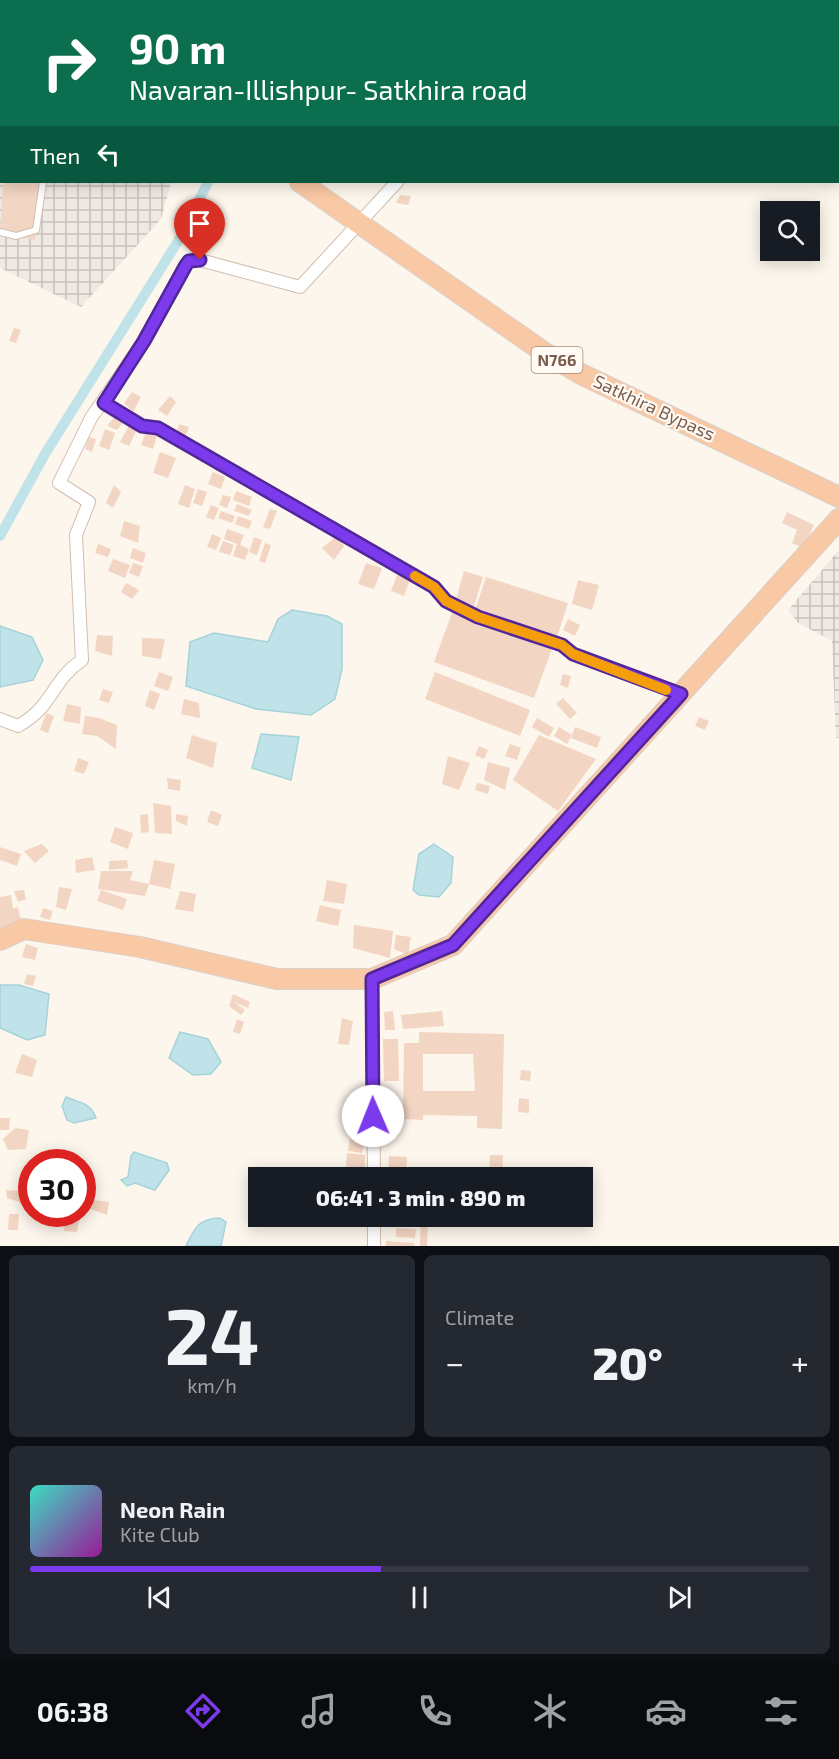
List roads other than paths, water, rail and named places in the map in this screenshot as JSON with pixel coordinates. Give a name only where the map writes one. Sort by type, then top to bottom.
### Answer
[{"type":"highway","name":"Satkhira Bypass","points":[[302,183],[563,364],[839,497]]},
{"type":"highway","points":[[0,940],[24,929],[140,947],[277,979],[372,979],[453,945],[839,519]]},
{"type":"street","points":[[0,719],[18,726],[36,716],[49,701],[62,676],[82,660],[76,535],[89,502],[59,483],[91,418],[104,403],[144,341],[189,261],[210,262],[300,286],[396,183]]},
{"type":"street","points":[[104,403],[142,426],[158,428],[356,541],[434,587],[446,601],[478,617],[562,645],[573,654],[681,694]]},
{"type":"street","points":[[372,979],[374,1167]]},
{"type":"street","points":[[374,1227],[374,1246]]},
{"type":"lane","points":[[0,232],[16,236],[36,230],[43,183]]},
{"type":"water","points":[[292,610],[327,616],[342,624],[342,669],[335,699],[311,715],[256,709],[186,686],[190,642],[214,633],[268,642],[278,619]]},
{"type":"water","points":[[0,626],[32,637],[43,660],[33,680],[0,687]]},
{"type":"water","points":[[261,734],[299,737],[291,780],[252,768]]},
{"type":"water","points":[[434,844],[453,857],[451,883],[439,897],[419,895],[413,890],[419,854]]},
{"type":"water","points":[[0,985],[19,985],[49,994],[45,1035],[27,1040],[0,1028]]},
{"type":"water","points":[[180,1032],[208,1039],[221,1062],[211,1074],[193,1075],[169,1058]]},
{"type":"water","points":[[66,1097],[88,1106],[96,1118],[74,1123],[67,1120],[62,1106]]},
{"type":"water","points":[[134,1152],[167,1163],[169,1170],[155,1190],[135,1183],[127,1186],[121,1180],[128,1177],[131,1156]]},
{"type":"water","points":[[220,1218],[226,1222],[221,1246],[186,1246],[202,1222]]},
{"type":"waterway","points":[[0,536],[45,454],[180,238],[208,183]]}]
